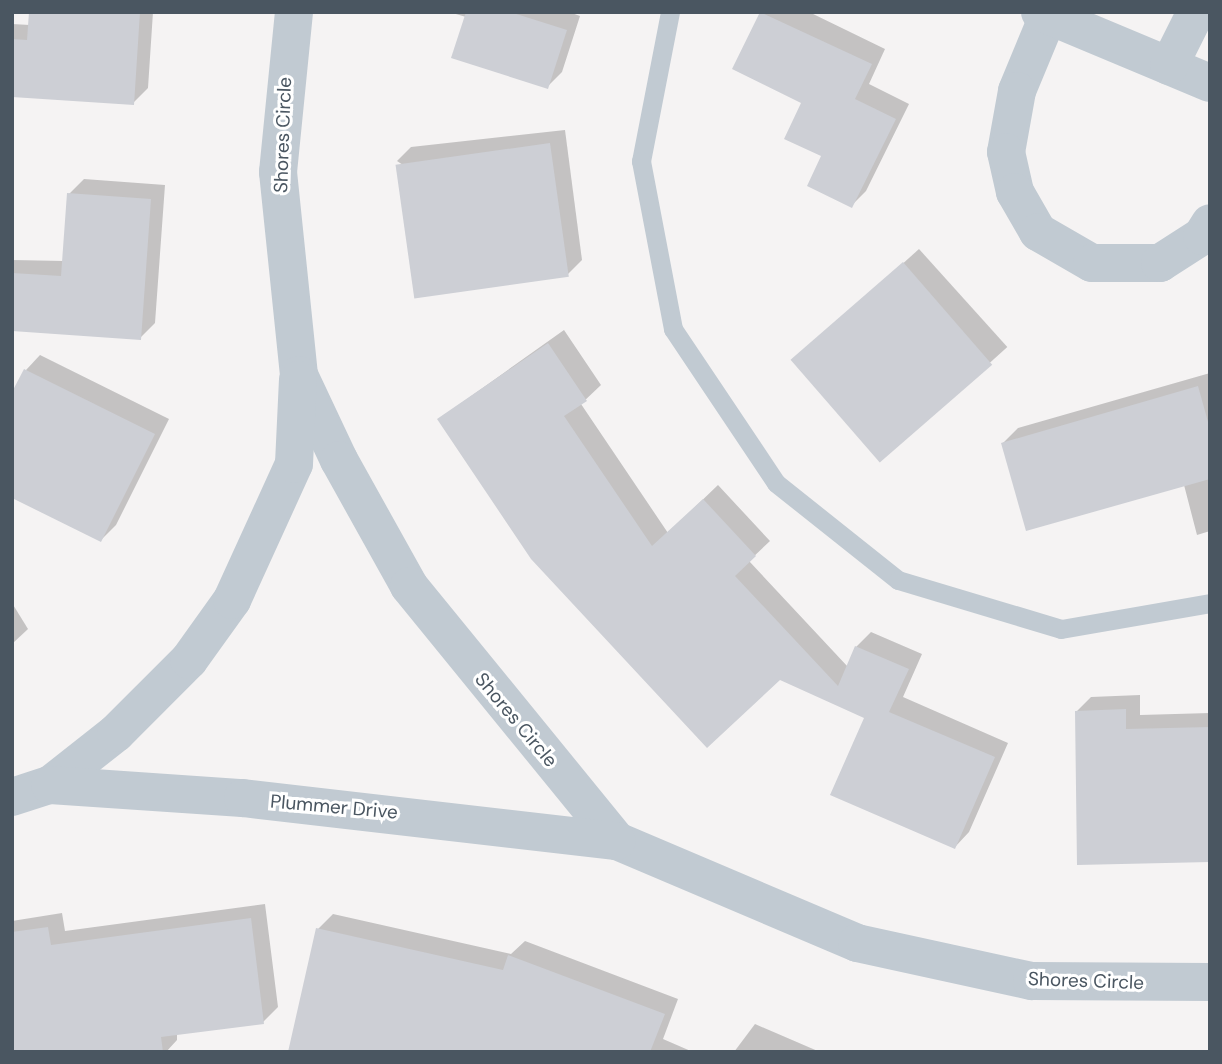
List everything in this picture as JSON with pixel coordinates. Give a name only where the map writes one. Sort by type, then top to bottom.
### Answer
[{"type":"street","name":"Shores Circle","points":[[294,12],[278,172],[299,375],[409,586],[618,841],[857,943],[1032,981],[1210,982]]},
{"type":"street","points":[[1169,66],[1196,12]]},
{"type":"street","points":[[1210,83],[1044,14],[1017,91],[1006,152],[1014,192],[1038,232],[1092,263],[1160,263],[1202,236],[1210,223]]},
{"type":"street","name":"Plummer Drive","points":[[12,797],[50,785],[116,733],[189,660],[232,600],[294,464],[299,375]]},
{"type":"street","name":"Plummer Drive","points":[[50,785],[382,811],[618,841]]},
{"type":"lane","points":[[670,12],[641,161],[673,330],[776,483],[898,580],[1061,629],[1210,603]]},
{"type":"building","points":[[29,12],[140,12],[134,105],[12,97],[12,39],[27,40]]},
{"type":"building","points":[[466,12],[510,12],[567,30],[548,89],[451,58]]},
{"type":"building","points":[[760,12],[872,64],[855,99],[896,119],[852,208],[807,186],[821,156],[784,139],[801,103],[732,69]]},
{"type":"building","points":[[550,143],[569,277],[414,298],[396,165]]},
{"type":"building","points":[[67,193],[151,199],[141,340],[12,331],[12,273],[61,276]]},
{"type":"building","points":[[903,262],[992,365],[880,462],[791,360]]},
{"type":"building","points":[[548,343],[587,401],[564,416],[652,546],[703,499],[756,556],[735,576],[838,686],[855,646],[909,669],[889,712],[995,757],[955,849],[830,795],[864,718],[780,680],[707,748],[531,559],[437,419]]},
{"type":"building","points":[[24,369],[155,434],[101,542],[12,498],[12,392]]},
{"type":"building","points":[[1198,386],[1210,429],[1210,479],[1026,531],[1001,443]]},
{"type":"building","points":[[1126,709],[1126,729],[1210,727],[1210,862],[1077,865],[1075,711]]},
{"type":"building","points":[[251,918],[264,1024],[161,1037],[163,1052],[12,1052],[12,932],[48,927],[51,945]]},
{"type":"building","points":[[316,928],[503,970],[508,955],[665,1014],[650,1052],[288,1052]]}]
